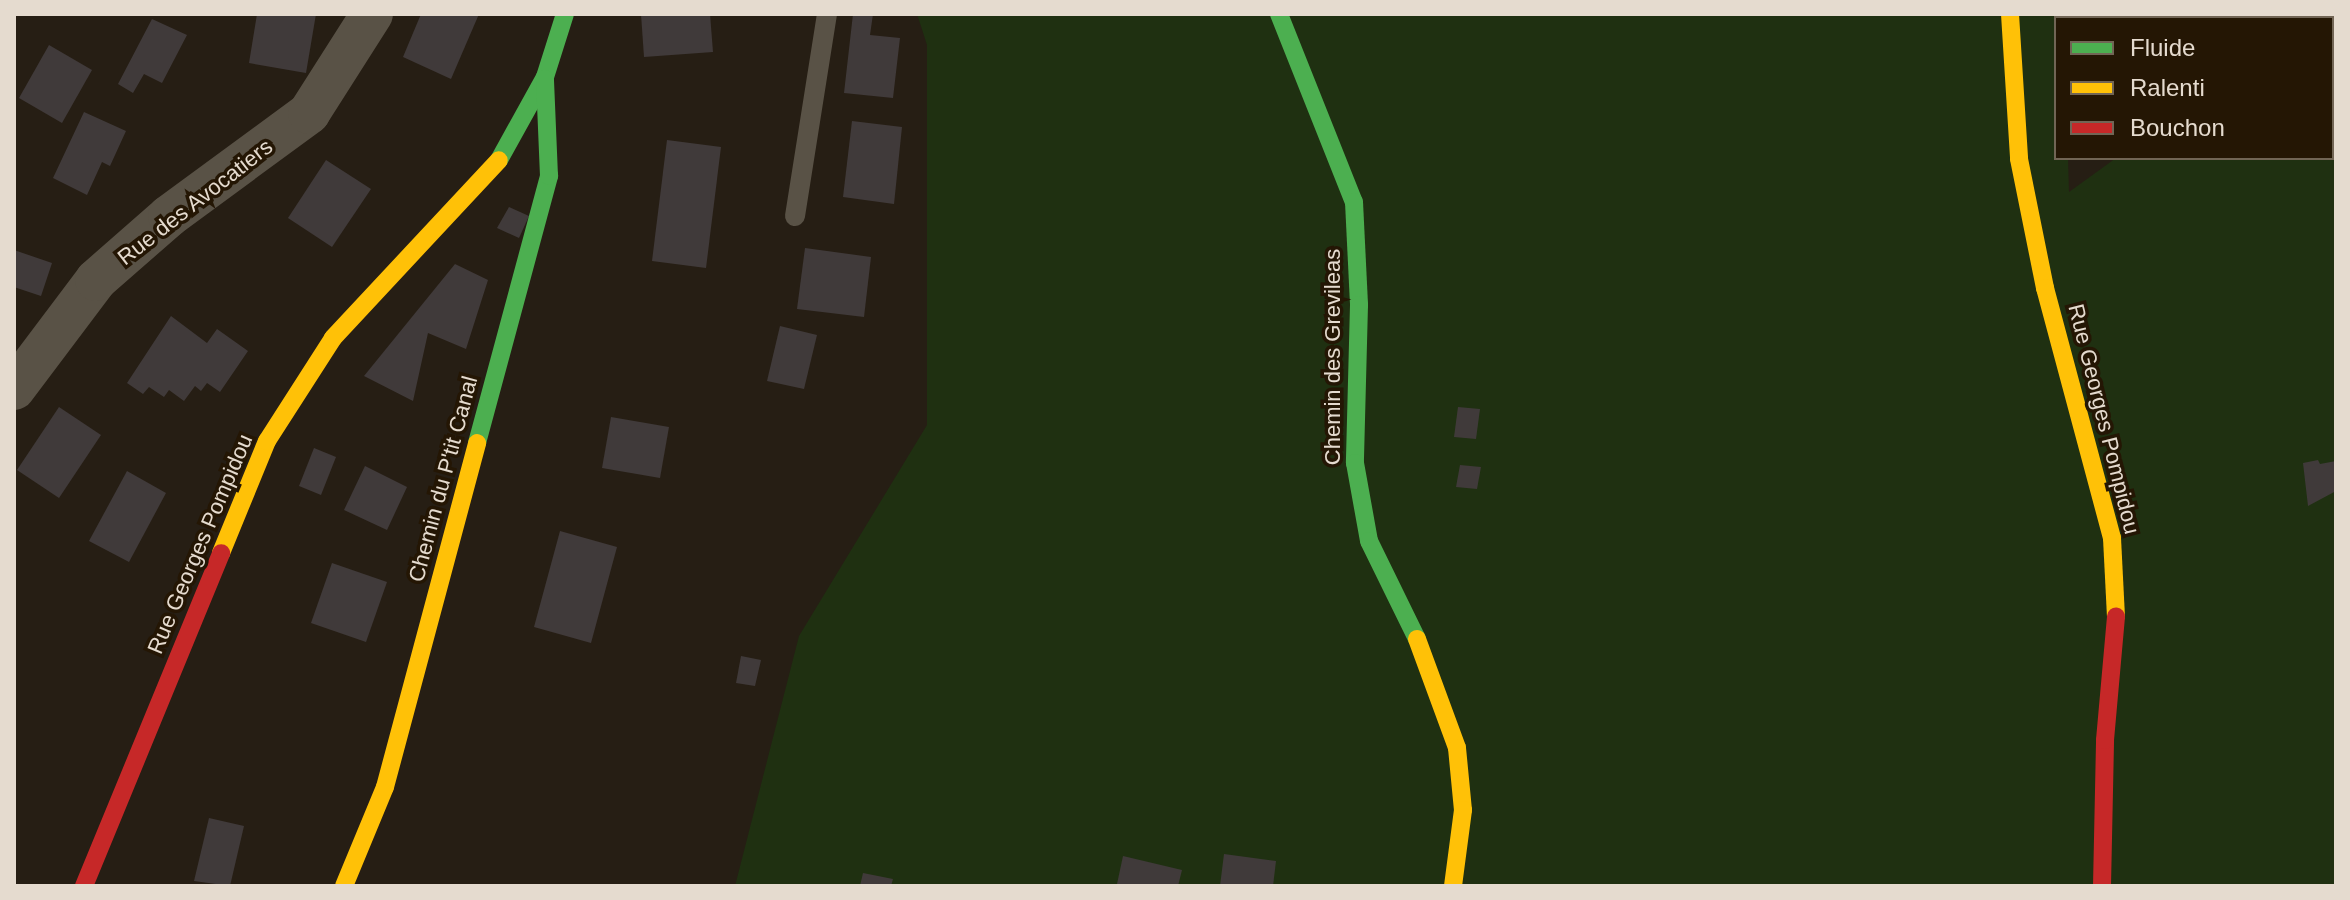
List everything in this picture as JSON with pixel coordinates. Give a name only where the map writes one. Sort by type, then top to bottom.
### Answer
[{"type":"main road","name":"Rue Georges Pompidou","points":[[84,886],[267,441],[333,338],[507,151],[545,77],[565,14]]},
{"type":"main road","name":"Chemin des Grevileas","points":[[1279,14],[1354,202],[1359,305],[1355,463],[1369,541],[1413,628],[1457,748],[1463,810],[1453,886]]},
{"type":"main road","name":"Rue Georges Pompidou","points":[[2010,14],[2019,159],[2045,288],[2112,538],[2116,623],[2105,740],[2102,886]]},
{"type":"main road","name":"Chemin du P'tit Canal","points":[[344,886],[385,787],[549,176],[545,77]]},
{"type":"street","name":"Rue des Avocatiers","points":[[14,389],[96,280],[169,216],[309,113],[372,14]]},
{"type":"lane","points":[[795,216],[827,14]]},
{"type":"green space","points":[[917,14],[2067,14],[2054,16],[2054,160],[2068,160],[2069,192],[2113,160],[2334,160],[2334,16],[2316,16],[2336,14],[2336,886],[735,886],[799,636],[927,425],[927,45]]},
{"type":"building","points":[[257,14],[316,14],[306,73],[249,63]]},
{"type":"building","points":[[421,14],[479,14],[451,79],[403,57]]},
{"type":"building","points":[[641,14],[710,14],[713,52],[644,57]]},
{"type":"building","points":[[853,14],[873,14],[870,35],[900,38],[893,98],[844,93]]},
{"type":"building","points":[[152,19],[187,35],[162,83],[144,74],[133,93],[118,84]]},
{"type":"building","points":[[49,45],[92,70],[62,123],[19,98]]},
{"type":"building","points":[[84,112],[126,131],[110,166],[102,162],[87,195],[53,178]]},
{"type":"building","points":[[852,121],[902,127],[894,204],[843,197]]},
{"type":"building","points":[[667,140],[721,147],[706,268],[652,261]]},
{"type":"building","points":[[326,160],[371,189],[332,247],[288,218]]},
{"type":"building","points":[[509,207],[529,216],[519,238],[497,228]]},
{"type":"building","points":[[805,248],[871,257],[864,317],[797,309]]},
{"type":"building","points":[[14,250],[52,263],[41,296],[14,287]]},
{"type":"building","points":[[455,264],[488,280],[466,349],[428,333],[413,401],[364,376]]},
{"type":"building","points":[[171,316],[207,343],[217,329],[248,351],[220,392],[207,383],[201,391],[195,386],[184,401],[169,390],[164,397],[149,387],[143,394],[127,383]]},
{"type":"building","points":[[780,326],[817,335],[804,389],[767,381]]},
{"type":"building","points":[[59,407],[101,435],[59,498],[17,470]]},
{"type":"building","points":[[1458,407],[1480,409],[1476,439],[1454,437]]},
{"type":"building","points":[[611,417],[669,427],[660,478],[602,468]]},
{"type":"building","points":[[314,448],[336,457],[321,495],[299,486]]},
{"type":"building","points":[[2318,460],[2320,464],[2336,461],[2336,491],[2308,506],[2303,463]]},
{"type":"building","points":[[1460,465],[1481,467],[1477,489],[1456,487]]},
{"type":"building","points":[[365,466],[407,487],[387,530],[344,510]]},
{"type":"building","points":[[127,471],[166,493],[129,562],[89,541]]},
{"type":"building","points":[[560,531],[617,547],[591,643],[534,627]]},
{"type":"building","points":[[332,563],[387,582],[366,642],[311,623]]},
{"type":"building","points":[[741,656],[761,660],[755,686],[736,683]]},
{"type":"building","points":[[209,818],[244,826],[230,886],[194,881]]},
{"type":"building","points":[[1224,854],[1276,861],[1273,886],[1220,886]]},
{"type":"building","points":[[1123,856],[1182,870],[1178,886],[1117,884]]},
{"type":"building","points":[[863,873],[893,879],[891,886],[860,886]]},
{"type":"traffic: fast","points":[[499,160],[545,77],[565,14]]},
{"type":"traffic: fast","points":[[1279,14],[1354,202],[1359,305],[1355,463],[1369,541],[1417,639]]},
{"type":"traffic: fast","points":[[477,443],[549,176],[545,79]]},
{"type":"traffic: slow","points":[[2010,14],[2019,159],[2045,288],[2112,538],[2116,616]]},
{"type":"traffic: slow","points":[[221,553],[267,441],[333,338],[499,160]]},
{"type":"traffic: slow","points":[[344,886],[385,787],[477,443]]},
{"type":"traffic: slow","points":[[1417,639],[1457,748],[1463,810],[1453,886]]},
{"type":"traffic: jam","points":[[84,886],[221,553]]},
{"type":"traffic: jam","points":[[2102,886],[2105,740],[2116,616]]}]
